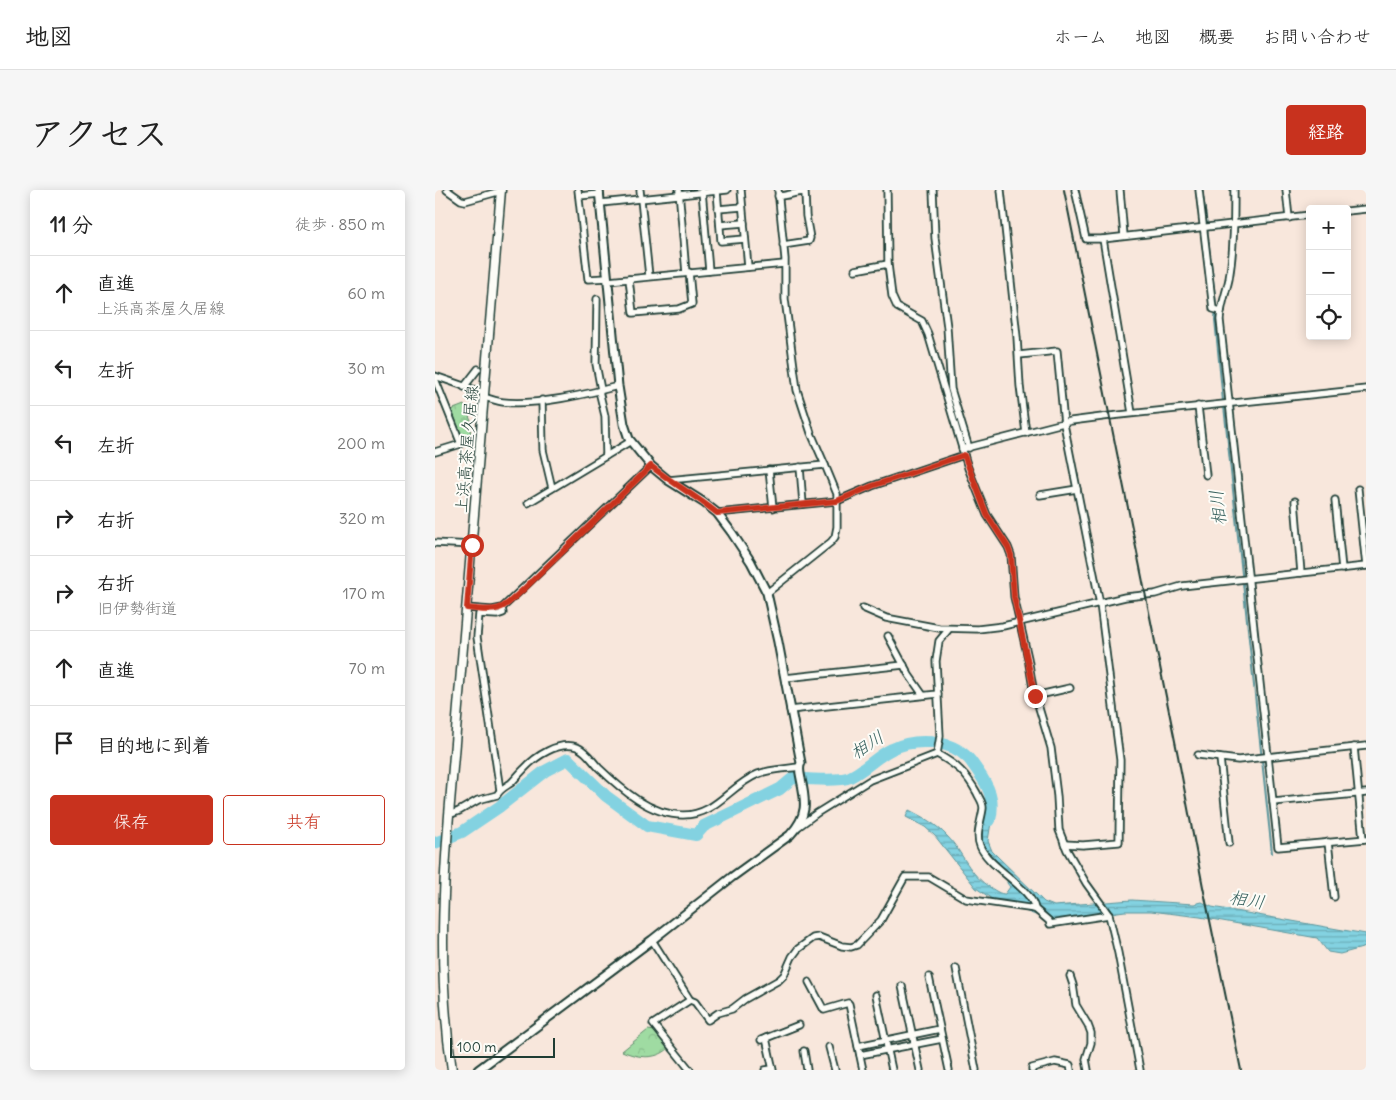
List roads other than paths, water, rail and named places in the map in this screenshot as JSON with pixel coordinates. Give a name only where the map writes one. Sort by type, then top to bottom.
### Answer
[{"type":"main road","name":"上浜高茶屋久居線","points":[[452,1070],[445,1016],[443,977],[443,912],[446,857],[501,190]]},
{"type":"street","points":[[447,190],[465,201],[501,190]]},
{"type":"street","points":[[640,190],[649,276]]},
{"type":"street","points":[[601,203],[641,199],[679,192],[727,190]]},
{"type":"street","points":[[741,190],[748,267]]},
{"type":"street","points":[[887,190],[888,264],[892,296],[897,307],[922,321],[928,334],[963,452],[987,515],[1008,547],[1011,555],[1014,597],[1035,696],[1051,748],[1059,830],[1064,844],[1086,883],[1109,915],[1140,1070]]},
{"type":"street","points":[[933,190],[935,238],[946,317],[951,389],[969,448]]},
{"type":"street","points":[[1001,190],[1026,433]]},
{"type":"street","points":[[1075,190],[1086,239],[1103,239],[1306,216]]},
{"type":"street","points":[[1120,190],[1124,236]]},
{"type":"street","points":[[1199,190],[1217,310],[1225,403],[1264,757],[1273,802],[1278,847],[1365,839],[1354,747]]},
{"type":"street","points":[[1217,310],[1229,279],[1234,190]]},
{"type":"street","points":[[1286,190],[1289,218]]},
{"type":"street","points":[[702,191],[709,271]]},
{"type":"street","points":[[717,191],[721,241],[745,239]]},
{"type":"street","points":[[784,264],[629,279],[608,279],[588,280],[579,193],[599,192],[601,203],[608,279],[618,386],[624,424],[631,442],[651,466],[668,480],[717,513],[741,545],[767,593],[801,763],[799,769],[805,810],[796,829]]},
{"type":"street","points":[[629,279],[633,313],[679,309],[692,304],[679,192]]},
{"type":"street","points":[[767,593],[831,542],[837,527],[837,501],[834,485],[811,433],[797,390],[785,299],[783,245],[778,193],[790,196],[794,192],[805,192],[806,216],[810,238],[809,240],[783,245]]},
{"type":"street","points":[[718,209],[742,207]]},
{"type":"street","points":[[1351,211],[1366,209]]},
{"type":"street","points":[[720,225],[744,223]]},
{"type":"street","points":[[1103,239],[1131,413]]},
{"type":"street","points":[[855,270],[888,264]]},
{"type":"street","points":[[597,299],[596,364],[605,416],[606,456]]},
{"type":"street","points":[[1019,355],[1057,351],[1064,424],[1100,604],[1120,760],[1119,842],[1083,845],[1064,844]]},
{"type":"street","points":[[464,387],[478,370]]},
{"type":"street","points":[[435,378],[507,402],[542,400],[600,391],[618,386]]},
{"type":"street","points":[[435,378],[461,444],[435,452]]},
{"type":"street","points":[[717,513],[837,501],[969,448],[1071,421],[1366,388]]},
{"type":"street","points":[[542,400],[543,450],[552,488]]},
{"type":"street","points":[[1198,406],[1206,475]]},
{"type":"street","points":[[528,503],[631,442]]},
{"type":"street","points":[[668,480],[825,465]]},
{"type":"street","points":[[467,608],[492,610],[502,608],[651,466]]},
{"type":"street","points":[[800,467],[803,504]]},
{"type":"street","points":[[769,470],[773,508]]},
{"type":"street","points":[[1040,496],[1077,489]]},
{"type":"street","points":[[863,608],[886,618],[949,629],[978,629],[1020,622],[1125,597],[1155,594],[1182,586],[1366,566],[1358,489]]},
{"type":"street","points":[[1335,500],[1342,568]]},
{"type":"street","points":[[1295,501],[1301,573]]},
{"type":"street","points":[[435,543],[472,545]]},
{"type":"street","points":[[500,790],[477,637],[479,614],[503,613],[502,608]]},
{"type":"street","points":[[937,754],[940,736],[936,661],[938,647],[943,634],[949,629]]},
{"type":"street","points":[[888,636],[923,695]]},
{"type":"street","points":[[785,678],[904,665]]},
{"type":"street","points":[[1035,696],[1070,688]]},
{"type":"street","points":[[790,710],[938,694]]},
{"type":"street","points":[[449,815],[478,800],[497,795],[500,790],[538,757],[563,746],[580,749],[637,799],[653,809],[675,815],[695,814],[705,811],[743,782],[757,774],[769,771],[799,769]]},
{"type":"street","points":[[1198,755],[1238,760],[1366,746]]},
{"type":"street","points":[[479,1070],[796,829],[861,785],[937,754]]},
{"type":"street","points":[[937,754],[954,763],[967,776],[983,805],[979,845],[984,854],[1035,904],[1035,909]]},
{"type":"street","points":[[1220,758],[1229,843]]},
{"type":"street","points":[[1273,802],[1366,793]]},
{"type":"street","points":[[1328,842],[1334,898]]},
{"type":"street","points":[[652,940],[690,1000],[695,1002],[708,1020],[718,1013],[732,1010],[745,999],[779,980],[786,971],[792,956],[813,938],[817,937],[842,946],[851,947],[857,945],[881,920],[905,877],[929,877],[966,899],[1035,909],[1050,924],[1109,915]]},
{"type":"street","points":[[956,968],[977,1070]]},
{"type":"street","points":[[1070,976],[1076,1005],[1091,1033],[1091,1043],[1086,1058],[1088,1070]]},
{"type":"street","points":[[929,977],[949,1070]]},
{"type":"street","points":[[809,982],[824,1010],[849,1004],[863,1070]]},
{"type":"street","points":[[902,986],[920,1070]]},
{"type":"street","points":[[876,996],[892,1070]]},
{"type":"street","points":[[690,1000],[653,1024],[690,1070]]},
{"type":"street","points":[[765,1070],[773,1069],[763,1039],[799,1025]]},
{"type":"street","points":[[858,1046],[940,1029]]},
{"type":"street","points":[[860,1056],[942,1039]]},
{"type":"street","points":[[829,1047],[835,1070]]},
{"type":"street","points":[[804,1051],[807,1070]]},
{"type":"street","points":[[1032,1070],[1032,1068],[1055,1062],[1070,1066],[1071,1070]]},
{"type":"water","points":[[984,777],[993,810],[988,841],[992,851],[1044,902],[1054,906],[1132,900],[1194,904],[1202,902],[1212,907],[1366,934],[1366,947],[1340,954],[1328,952],[1317,938],[1200,917],[1151,911],[1125,911],[1052,921],[992,899],[976,888],[935,836],[925,827],[906,817],[909,810],[938,828],[953,843],[971,870],[983,882],[1000,893],[1005,894],[1010,887],[1007,883],[1008,873],[985,848],[982,841],[988,804]]},
{"type":"waterway","name":"相川","points":[[1202,190],[1207,225]]},
{"type":"waterway","name":"相川","points":[[1207,230],[1216,304],[1215,320],[1223,401]]},
{"type":"waterway","name":"相川","points":[[1224,406],[1272,853]]},
{"type":"waterway","name":"相川","points":[[435,843],[462,832],[499,807],[545,771],[568,759],[606,796],[647,826],[696,835],[704,826],[780,789],[793,778],[845,779],[892,749],[901,745],[921,742],[931,742],[952,747],[969,759],[985,782],[990,794],[992,806],[990,820]]},
{"type":"railway","points":[[1064,190],[1241,1070]]}]
